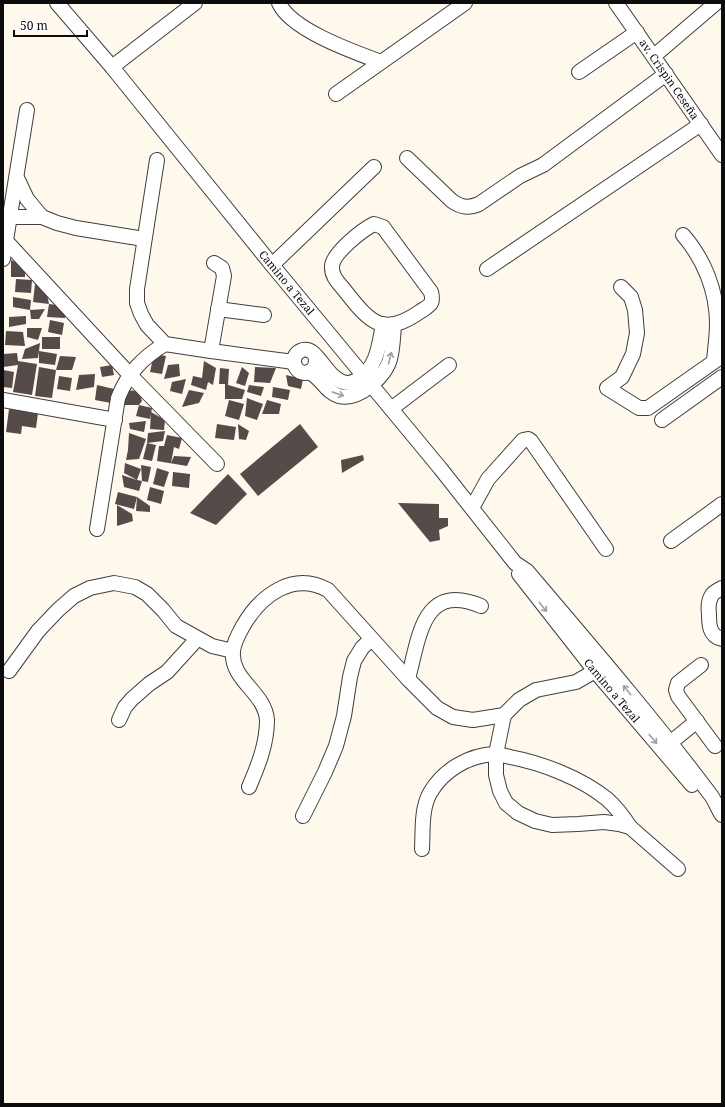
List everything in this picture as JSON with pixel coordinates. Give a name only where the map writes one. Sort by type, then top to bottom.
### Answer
[{"type":"street","name":"Camino a Tezal","points":[[57,3],[112,67],[272,265],[472,508],[515,563],[527,571],[706,802],[720,812]]},
{"type":"street","points":[[112,67],[195,3]]},
{"type":"street","points":[[279,3],[281,8],[302,26],[338,46],[381,62]]},
{"type":"street","points":[[336,94],[465,3]]},
{"type":"street","name":"av. Crispin Ceseña","points":[[616,3],[722,155]]},
{"type":"street","points":[[654,56],[716,3]]},
{"type":"street","points":[[579,72],[636,32]]},
{"type":"street","points":[[407,158],[458,205],[465,207],[479,204],[520,176],[543,165],[666,74]]},
{"type":"street","points":[[3,259],[28,110]]},
{"type":"street","points":[[487,269],[701,124]]},
{"type":"street","points":[[158,160],[137,289],[137,303],[141,314],[148,325],[165,344],[294,362]]},
{"type":"street","points":[[272,265],[374,167]]},
{"type":"street","points":[[17,178],[27,199],[42,217]]},
{"type":"street","points":[[10,217],[42,217],[76,228],[144,239]]},
{"type":"street","points":[[374,224],[383,227],[431,292],[433,298],[431,304],[409,319],[388,324],[368,317],[332,274],[332,265],[335,256],[365,228],[374,224]]},
{"type":"street","points":[[621,287],[631,296],[635,310],[637,333],[634,354],[622,377],[607,388],[639,408],[648,408],[718,358],[717,322],[714,293],[704,267],[693,247],[683,235]]},
{"type":"street","points":[[6,241],[130,375],[217,464]]},
{"type":"street","points":[[211,351],[224,272],[222,268],[214,263]]},
{"type":"street","points":[[218,309],[264,315]]},
{"type":"street","points":[[368,381],[352,384],[344,383],[336,379],[311,351],[305,349],[299,351],[295,356],[294,362],[298,370],[315,375],[329,390],[340,396],[352,396],[368,381],[373,363],[388,324]]},
{"type":"street","points":[[97,529],[118,398],[123,385],[138,364],[152,352],[165,344]]},
{"type":"street","points":[[308,372],[316,366],[317,360],[315,355]]},
{"type":"street","points":[[391,409],[449,365]]},
{"type":"street","points":[[662,420],[722,377]]},
{"type":"street","points":[[3,400],[114,420]]},
{"type":"street","points":[[472,508],[488,479],[523,440],[528,439],[531,441],[606,549]]},
{"type":"street","points":[[671,541],[722,504]]},
{"type":"street","points":[[9,671],[38,631],[74,596],[90,588],[114,583],[135,587],[147,594],[176,626],[197,639],[212,646],[233,651]]},
{"type":"street","points":[[249,787],[261,758],[266,733],[267,718],[261,701],[241,678],[235,666],[233,651],[237,636],[248,618],[262,600],[282,587],[305,583],[318,585],[328,590],[408,679],[437,708],[453,717],[473,720],[504,715],[520,700],[536,690],[576,682],[600,667]]},
{"type":"street","points":[[722,588],[712,595],[708,605],[709,626],[712,633],[719,639],[722,639]]},
{"type":"street","points":[[408,679],[419,634],[426,617],[434,607],[448,600],[462,599],[481,606]]},
{"type":"street","points":[[119,720],[125,707],[132,699],[149,684],[167,672],[197,639]]},
{"type":"street","points":[[303,816],[336,746],[344,716],[354,661],[362,648],[371,639]]},
{"type":"street","points":[[701,665],[678,683],[676,690],[678,696],[715,746]]},
{"type":"street","name":"Camino a Tezal","points":[[600,667],[670,743],[712,796],[720,812]]},
{"type":"street","points":[[504,715],[496,754],[496,775],[500,791],[506,803],[518,813],[535,821],[552,825],[604,822],[630,827]]},
{"type":"street","points":[[670,743],[697,721]]},
{"type":"street","points":[[422,850],[424,812],[430,794],[440,779],[452,768],[471,758],[496,754],[538,765],[576,780],[606,798],[620,812],[630,827],[678,869]]},
{"type":"building","points":[[11,260],[25,267],[25,277],[11,277]]},
{"type":"building","points":[[16,279],[32,280],[31,293],[15,292]]},
{"type":"building","points":[[35,284],[46,289],[49,304],[33,302]]},
{"type":"building","points":[[13,297],[31,300],[30,310],[13,307]]},
{"type":"building","points":[[49,304],[66,306],[65,318],[47,317]]},
{"type":"building","points":[[45,309],[39,319],[31,319],[30,310]]},
{"type":"building","points":[[26,316],[26,324],[9,327],[9,317]]},
{"type":"building","points":[[50,320],[64,323],[62,335],[48,332]]},
{"type":"building","points":[[27,328],[42,328],[38,340],[27,337]]},
{"type":"building","points":[[6,331],[23,332],[25,346],[5,345]]},
{"type":"building","points":[[42,337],[60,337],[60,349],[42,349]]},
{"type":"building","points":[[40,343],[38,358],[22,359],[25,349]]},
{"type":"building","points":[[39,351],[57,354],[55,365],[39,363]]},
{"type":"building","points":[[17,353],[18,361],[37,364],[32,395],[13,392],[18,365],[3,367],[3,354]]},
{"type":"building","points":[[154,354],[166,356],[162,374],[150,372]]},
{"type":"building","points":[[60,356],[76,357],[72,370],[56,370]]},
{"type":"building","points":[[204,361],[216,368],[213,385],[208,382],[206,390],[191,385],[193,376],[202,378]]},
{"type":"building","points":[[179,364],[180,376],[164,379],[168,365]]},
{"type":"building","points":[[112,365],[114,375],[102,377],[100,367]]},
{"type":"building","points":[[39,367],[56,370],[52,398],[35,396]]},
{"type":"building","points":[[242,367],[249,373],[245,386],[236,383]]},
{"type":"building","points":[[255,367],[276,368],[270,383],[254,382]]},
{"type":"building","points":[[220,368],[229,369],[228,385],[245,390],[242,399],[225,399],[225,384],[219,384]]},
{"type":"building","points":[[3,370],[14,372],[12,388],[3,387]]},
{"type":"building","points":[[95,374],[94,387],[76,390],[79,375]]},
{"type":"building","points":[[286,375],[303,379],[301,389],[288,386]]},
{"type":"building","points":[[59,376],[72,378],[70,391],[57,389]]},
{"type":"building","points":[[186,379],[182,394],[170,391],[172,382]]},
{"type":"building","points":[[97,385],[114,389],[111,403],[95,400]]},
{"type":"building","points":[[249,385],[264,387],[261,396],[247,392]]},
{"type":"building","points":[[273,387],[290,390],[288,400],[272,397]]},
{"type":"building","points":[[124,390],[139,391],[142,401],[139,405],[125,405]]},
{"type":"building","points":[[189,390],[204,393],[199,403],[182,407]]},
{"type":"building","points":[[247,398],[263,404],[257,420],[245,416]]},
{"type":"building","points":[[229,400],[244,404],[239,420],[225,416]]},
{"type":"building","points":[[267,400],[281,404],[279,414],[262,414]]},
{"type":"building","points":[[139,405],[152,408],[150,419],[136,416]]},
{"type":"building","points":[[9,409],[38,413],[36,428],[22,426],[21,434],[6,432]]},
{"type":"building","points":[[151,412],[165,420],[164,430],[150,429]]},
{"type":"building","points":[[146,421],[144,432],[130,429],[129,423]]},
{"type":"building","points":[[217,424],[236,427],[234,440],[215,438]]},
{"type":"building","points":[[238,424],[249,431],[246,440],[239,439]]},
{"type":"building","points":[[300,424],[318,447],[258,496],[240,474]]},
{"type":"building","points":[[165,431],[163,441],[147,443],[148,433]]},
{"type":"building","points":[[129,433],[146,439],[139,459],[126,460]]},
{"type":"building","points":[[167,435],[182,438],[179,449],[174,447],[171,463],[174,456],[191,457],[187,466],[157,461],[159,446],[164,446]]},
{"type":"building","points":[[147,443],[156,445],[152,461],[143,459]]},
{"type":"building","points":[[363,455],[364,460],[342,473],[341,460]]},
{"type":"building","points":[[125,463],[141,469],[137,480],[124,473]]},
{"type":"building","points":[[141,465],[151,467],[148,482],[142,481]]},
{"type":"building","points":[[157,468],[169,472],[164,487],[153,484]]},
{"type":"building","points":[[173,472],[190,474],[189,488],[172,486]]},
{"type":"building","points":[[228,474],[247,494],[216,525],[190,513]]},
{"type":"building","points":[[122,475],[142,481],[139,491],[124,487]]},
{"type":"building","points":[[150,487],[164,491],[161,504],[147,500]]},
{"type":"building","points":[[118,492],[137,497],[134,509],[115,504]]},
{"type":"building","points":[[137,497],[150,506],[150,512],[136,511]]},
{"type":"building","points":[[398,503],[439,504],[439,518],[448,518],[448,526],[439,530],[440,540],[430,542]]},
{"type":"building","points":[[117,505],[132,514],[133,521],[117,526]]}]
